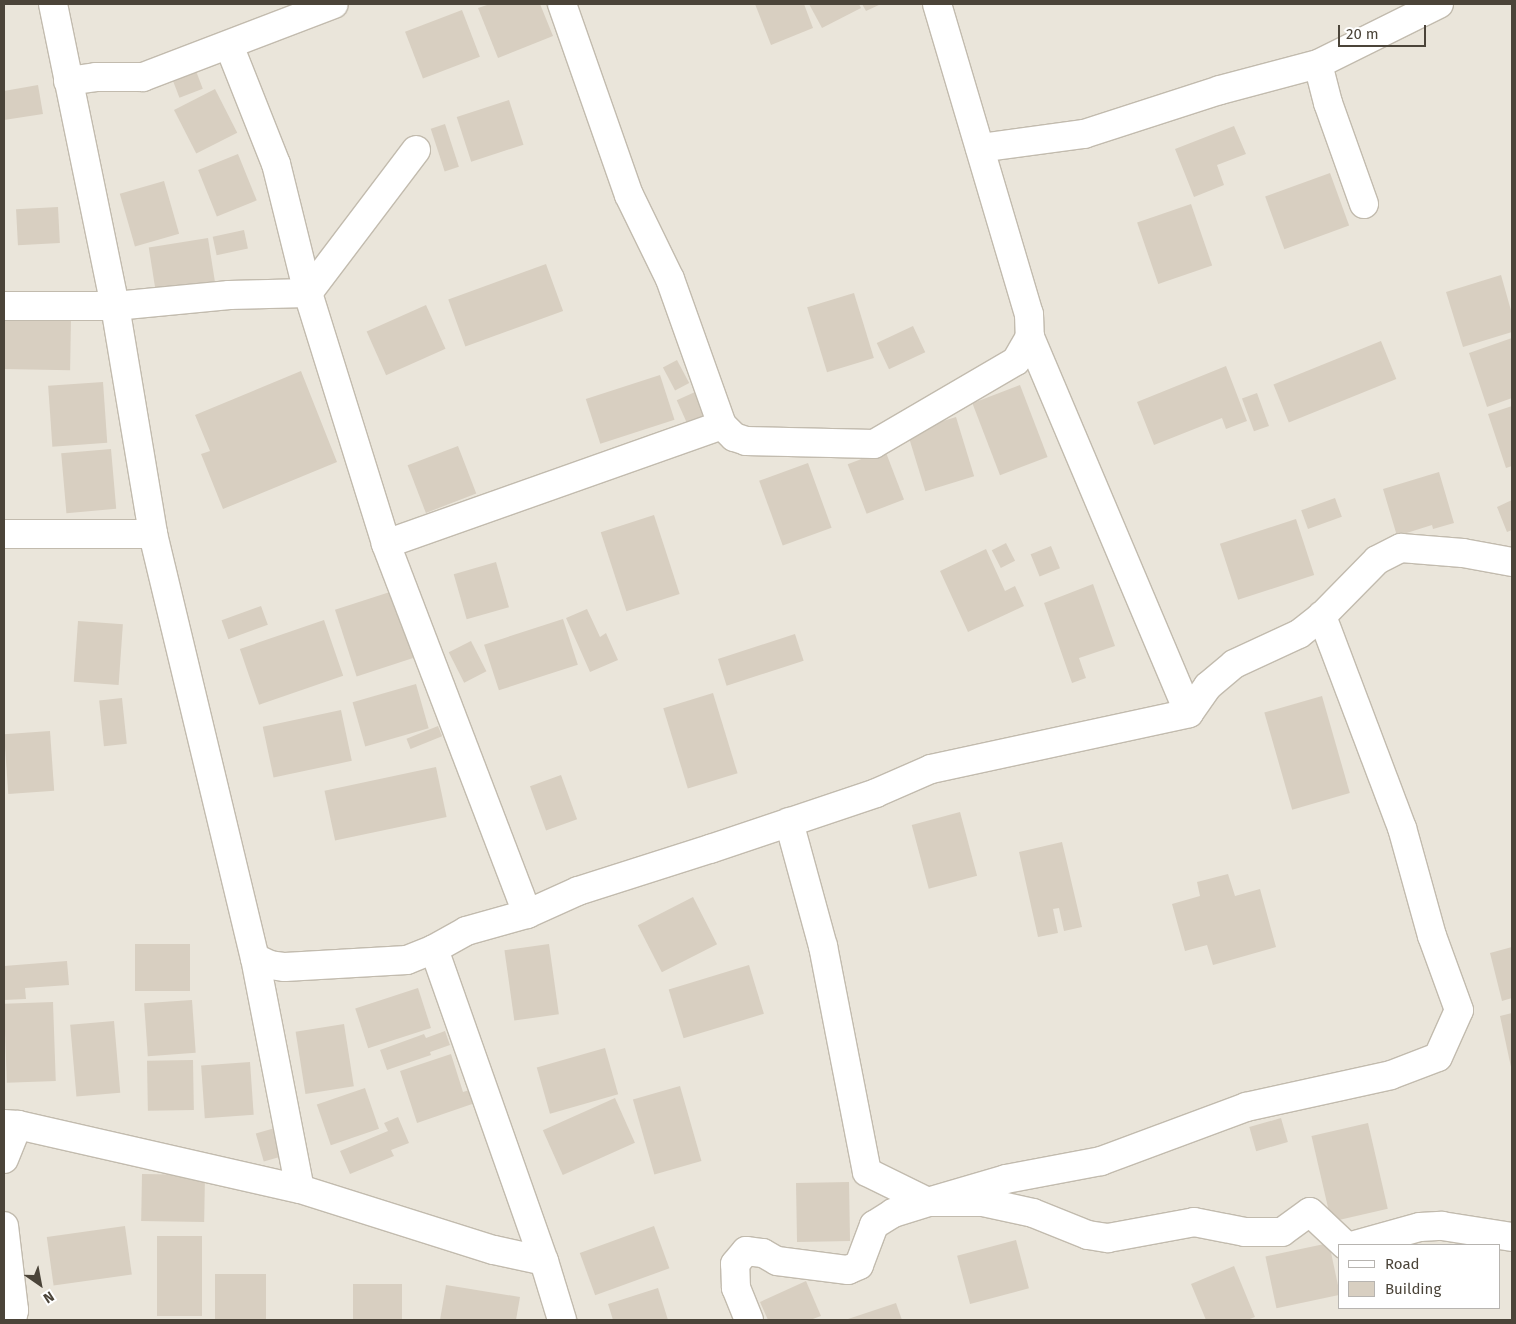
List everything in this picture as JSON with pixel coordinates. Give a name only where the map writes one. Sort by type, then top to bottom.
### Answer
[{"type":"street","points":[[54,4],[68,82],[115,306],[153,534],[211,783],[255,958],[300,1189]]},
{"type":"street","points":[[68,82],[96,77],[143,77],[334,4]]},
{"type":"street","points":[[562,4],[629,195],[670,279],[722,425],[734,437],[746,441],[874,444],[1016,361],[1030,337]]},
{"type":"street","points":[[938,4],[1029,314],[1030,337],[1189,713]]},
{"type":"street","points":[[980,148],[1084,134],[1220,90],[1318,64],[1439,4]]},
{"type":"street","points":[[229,45],[276,164],[308,293],[386,544],[527,914]]},
{"type":"street","points":[[1318,64],[1328,103],[1364,204]]},
{"type":"street","points":[[308,293],[416,150]]},
{"type":"street","points":[[4,306],[115,306],[229,295],[308,293]]},
{"type":"street","points":[[386,544],[722,425]]},
{"type":"street","points":[[4,534],[153,534]]},
{"type":"street","points":[[255,958],[285,967],[407,960],[434,949],[466,931],[527,914],[578,890],[876,793],[932,768],[1189,713],[1208,686],[1234,664],[1299,634],[1322,616],[1377,560],[1401,548],[1463,553],[1512,562]]},
{"type":"street","points":[[749,1320],[736,1288],[735,1264],[746,1251],[763,1253],[777,1261],[848,1270],[859,1265],[874,1225],[893,1213],[1006,1178],[1101,1161],[1246,1107],[1391,1075],[1438,1057],[1460,1010],[1432,936],[1402,828],[1322,616]]},
{"type":"street","points":[[789,822],[823,946],[867,1172],[928,1202],[983,1202],[1033,1213],[1088,1235],[1108,1238],[1194,1222],[1245,1232],[1282,1232],[1310,1212],[1344,1244]]},
{"type":"street","points":[[434,949],[544,1261],[562,1320]]},
{"type":"street","points":[[4,1158],[11,1125],[300,1189],[494,1250],[544,1261]]},
{"type":"street","points":[[4,1226],[14,1310],[12,1320]]},
{"type":"street","points":[[1360,1244],[1420,1227],[1442,1226],[1512,1237]]},
{"type":"shaded area","points":[[4,4],[1512,4],[1512,1320],[4,1320]]},
{"type":"building","points":[[490,4],[540,4],[553,36],[498,58],[478,8]]},
{"type":"building","points":[[755,4],[804,4],[813,28],[771,45]]},
{"type":"building","points":[[809,4],[859,4],[861,8],[822,28]]},
{"type":"building","points":[[862,4],[881,4],[866,11]]},
{"type":"building","points":[[462,10],[480,57],[423,79],[405,32]]},
{"type":"building","points":[[196,71],[203,89],[179,98],[173,80]]},
{"type":"building","points":[[38,85],[43,114],[4,120],[4,91]]},
{"type":"building","points":[[215,89],[237,133],[196,154],[174,110]]},
{"type":"building","points":[[509,100],[524,145],[471,162],[457,117]]},
{"type":"building","points":[[445,124],[459,167],[445,171],[431,129]]},
{"type":"building","points":[[1234,126],[1246,154],[1217,165],[1224,185],[1194,197],[1175,149]]},
{"type":"building","points":[[238,154],[257,200],[217,216],[198,170]]},
{"type":"building","points":[[1330,173],[1349,226],[1284,249],[1265,197]]},
{"type":"building","points":[[164,181],[179,234],[135,247],[120,194]]},
{"type":"building","points":[[1191,204],[1212,265],[1158,284],[1137,223]]},
{"type":"building","points":[[58,207],[60,243],[18,245],[16,209]]},
{"type":"building","points":[[244,230],[248,249],[217,255],[213,237]]},
{"type":"building","points":[[208,238],[216,288],[157,298],[149,247]]},
{"type":"building","points":[[546,264],[563,311],[465,347],[448,300]]},
{"type":"building","points":[[1501,275],[1512,314],[1512,332],[1463,347],[1446,292]]},
{"type":"building","points":[[854,293],[874,358],[827,372],[807,307]]},
{"type":"building","points":[[426,305],[446,349],[386,375],[367,331]]},
{"type":"building","points":[[4,318],[71,319],[70,370],[4,369]]},
{"type":"building","points":[[913,326],[925,352],[889,369],[877,343]]},
{"type":"building","points":[[1512,338],[1512,398],[1487,407],[1469,353]]},
{"type":"building","points":[[1381,341],[1396,379],[1289,422],[1273,384]]},
{"type":"building","points":[[677,360],[689,383],[675,390],[663,368]]},
{"type":"building","points":[[1226,366],[1247,421],[1226,429],[1222,418],[1154,445],[1137,402]]},
{"type":"building","points":[[301,371],[337,462],[223,509],[201,454],[210,451],[195,415]]},
{"type":"building","points":[[660,375],[675,420],[600,444],[586,399]]},
{"type":"building","points":[[103,382],[107,443],[52,447],[48,386]]},
{"type":"building","points":[[1020,385],[1048,457],[1000,475],[972,403]]},
{"type":"building","points":[[695,392],[706,417],[688,425],[677,400]]},
{"type":"building","points":[[1257,393],[1269,426],[1254,431],[1242,398]]},
{"type":"building","points":[[1512,406],[1512,466],[1506,468],[1488,414]]},
{"type":"building","points":[[956,417],[974,476],[925,491],[907,432]]},
{"type":"building","points":[[458,446],[476,494],[426,513],[408,465]]},
{"type":"building","points":[[111,449],[116,509],[66,513],[61,453]]},
{"type":"building","points":[[885,450],[904,499],[867,514],[848,464]]},
{"type":"building","points":[[808,463],[832,528],[783,546],[759,481]]},
{"type":"building","points":[[1439,472],[1454,523],[1433,529],[1432,525],[1397,536],[1383,489]]},
{"type":"building","points":[[1335,498],[1342,517],[1308,529],[1301,510]]},
{"type":"building","points":[[1512,500],[1512,530],[1507,532],[1497,507]]},
{"type":"building","points":[[654,515],[680,594],[626,611],[601,532]]},
{"type":"building","points":[[1296,519],[1314,575],[1238,600],[1220,544]]},
{"type":"building","points":[[1006,543],[1015,561],[1001,568],[992,550]]},
{"type":"building","points":[[1051,546],[1060,568],[1040,576],[1031,554]]},
{"type":"building","points":[[986,549],[1005,591],[1015,586],[1024,606],[968,632],[940,571]]},
{"type":"building","points":[[496,562],[509,607],[467,619],[454,574]]},
{"type":"building","points":[[1093,584],[1115,646],[1079,658],[1086,678],[1072,683],[1044,603]]},
{"type":"building","points":[[393,591],[415,658],[357,676],[335,610]]},
{"type":"building","points":[[261,606],[268,625],[228,639],[222,620]]},
{"type":"building","points":[[587,609],[600,637],[606,633],[618,660],[590,672],[566,618]]},
{"type":"building","points":[[563,619],[578,665],[499,690],[484,645]]},
{"type":"building","points":[[324,620],[343,676],[259,705],[240,649]]},
{"type":"building","points":[[78,621],[123,624],[119,685],[74,682]]},
{"type":"building","points":[[795,634],[804,661],[727,686],[718,659]]},
{"type":"building","points":[[471,641],[486,671],[464,683],[449,652]]},
{"type":"building","points":[[416,684],[429,728],[365,746],[353,702]]},
{"type":"building","points":[[713,693],[738,773],[688,789],[663,708]]},
{"type":"building","points":[[1322,696],[1350,793],[1292,810],[1264,713]]},
{"type":"building","points":[[122,698],[127,744],[104,746],[99,700]]},
{"type":"building","points":[[341,710],[352,761],[274,777],[263,727]]},
{"type":"building","points":[[438,726],[442,736],[411,749],[406,739]]},
{"type":"building","points":[[50,731],[54,791],[8,794],[4,734]]},
{"type":"building","points":[[436,767],[447,817],[335,841],[324,791]]},
{"type":"building","points":[[561,775],[577,819],[546,830],[530,786]]},
{"type":"building","points":[[960,812],[977,876],[929,889],[912,825]]},
{"type":"building","points":[[1062,842],[1082,927],[1064,931],[1059,908],[1053,909],[1058,933],[1038,937],[1019,852]]},
{"type":"building","points":[[1228,874],[1235,896],[1260,889],[1276,947],[1213,965],[1207,945],[1185,951],[1172,904],[1200,896],[1197,882]]},
{"type":"building","points":[[693,897],[717,944],[662,972],[638,925]]},
{"type":"building","points":[[135,944],[190,944],[190,991],[135,991]]},
{"type":"building","points":[[549,944],[559,1014],[514,1021],[504,950]]},
{"type":"building","points":[[1512,947],[1512,998],[1502,1001],[1490,953]]},
{"type":"building","points":[[67,961],[69,985],[25,988],[26,999],[4,1000],[4,966]]},
{"type":"building","points":[[749,965],[764,1014],[684,1038],[669,990]]},
{"type":"building","points":[[418,988],[431,1028],[368,1048],[355,1008]]},
{"type":"building","points":[[192,1000],[196,1053],[148,1056],[144,1003]]},
{"type":"building","points":[[53,1002],[56,1081],[7,1083],[4,1004]]},
{"type":"building","points":[[1512,1013],[1512,1067],[1511,1067],[1500,1016]]},
{"type":"building","points":[[114,1021],[120,1093],[76,1097],[70,1025]]},
{"type":"building","points":[[344,1024],[354,1086],[305,1094],[296,1032]]},
{"type":"building","points":[[445,1031],[450,1045],[430,1052],[431,1055],[387,1070],[380,1050],[424,1034],[426,1038]]},
{"type":"building","points":[[605,1048],[618,1094],[550,1114],[537,1068]]},
{"type":"building","points":[[451,1054],[463,1092],[473,1089],[478,1102],[417,1123],[400,1071]]},
{"type":"building","points":[[193,1060],[194,1110],[148,1111],[147,1061]]},
{"type":"building","points":[[250,1062],[254,1115],[205,1118],[201,1065]]},
{"type":"building","points":[[680,1086],[701,1161],[654,1174],[633,1100]]},
{"type":"building","points":[[365,1088],[379,1129],[331,1145],[317,1105]]},
{"type":"building","points":[[615,1098],[635,1143],[563,1175],[543,1130]]},
{"type":"building","points":[[398,1117],[409,1143],[391,1150],[394,1156],[350,1174],[340,1151],[388,1131],[384,1123]]},
{"type":"building","points":[[1281,1118],[1288,1142],[1256,1151],[1249,1127]]},
{"type":"building","points":[[1368,1123],[1388,1209],[1331,1222],[1311,1136]]},
{"type":"building","points":[[275,1128],[283,1156],[264,1161],[256,1134]]},
{"type":"building","points":[[142,1174],[205,1175],[204,1222],[141,1221]]},
{"type":"building","points":[[849,1182],[850,1241],[797,1242],[796,1183]]},
{"type":"building","points":[[125,1226],[132,1275],[54,1286],[47,1237]]},
{"type":"building","points":[[654,1226],[669,1268],[595,1295],[580,1253]]},
{"type":"building","points":[[157,1236],[202,1236],[202,1316],[157,1316]]},
{"type":"building","points":[[1016,1240],[1029,1288],[970,1304],[957,1256]]},
{"type":"building","points":[[1329,1243],[1338,1285],[1338,1295],[1276,1308],[1265,1257]]},
{"type":"building","points":[[1234,1266],[1255,1317],[1247,1320],[1206,1320],[1191,1284]]},
{"type":"building","points":[[215,1274],[266,1274],[266,1320],[215,1320]]},
{"type":"building","points":[[806,1281],[821,1316],[810,1320],[768,1320],[760,1302]]},
{"type":"building","points":[[353,1284],[402,1284],[402,1320],[353,1320]]},
{"type":"building","points":[[446,1285],[520,1297],[516,1320],[440,1320]]},
{"type":"building","points":[[658,1288],[668,1320],[613,1320],[608,1304]]},
{"type":"building","points":[[896,1303],[902,1320],[845,1320]]}]
